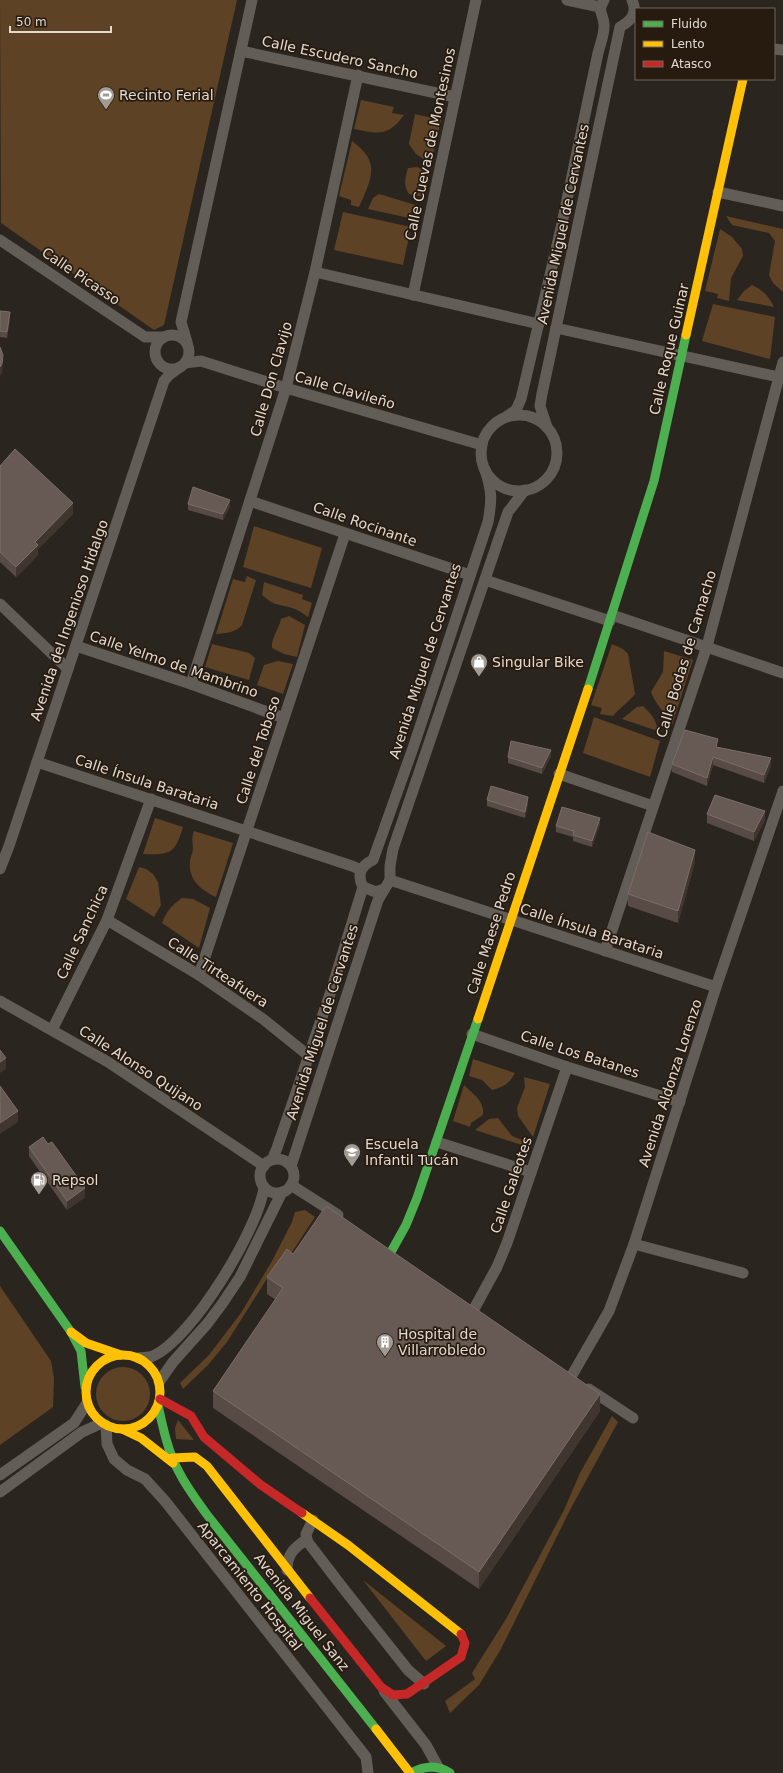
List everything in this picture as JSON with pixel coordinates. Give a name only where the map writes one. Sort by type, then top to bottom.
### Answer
[{"type":"street","points":[[164,381],[169,375],[183,365],[190,353],[181,322],[252,0]]},
{"type":"street","name":"Calle Cuevas de Montesinos","points":[[413,295],[476,0]]},
{"type":"street","points":[[567,0],[602,4]]},
{"type":"street","points":[[604,24],[612,29],[629,22],[635,14],[632,0]]},
{"type":"street","name":"Avenida Miguel de Cervantes","points":[[506,417],[516,410],[522,399],[561,228],[604,24],[601,16],[602,4]]},
{"type":"street","name":"Avenida Miguel de Cervantes","points":[[547,427],[540,406],[620,27]]},
{"type":"street","name":"Calle Escudero Sancho","points":[[241,51],[277,60],[358,75],[456,97]]},
{"type":"street","name":"Calle Don Clavijo","points":[[191,684],[286,388],[315,272],[358,75]]},
{"type":"street","name":"Calle Roque Guinar","points":[[611,618],[654,481],[743,80]]},
{"type":"street","points":[[718,192],[783,206]]},
{"type":"street","name":"Calle Picasso","points":[[0,240],[145,337],[158,359]]},
{"type":"street","points":[[315,272],[539,324]]},
{"type":"street","points":[[164,381],[158,359],[157,344],[181,322]]},
{"type":"street","points":[[556,328],[781,378]]},
{"type":"street","points":[[145,337],[179,336],[188,345],[195,356],[201,361]]},
{"type":"street","points":[[158,359],[170,369],[183,365]]},
{"type":"street","name":"Calle Clavileño","points":[[183,365],[201,361],[286,388],[482,445]]},
{"type":"street","name":"Calle Bodas de Camacho","points":[[605,951],[707,646],[781,378],[783,362]]},
{"type":"street","name":"Avenida del Ingenioso Hidalgo","points":[[0,869],[9,846],[164,381]]},
{"type":"street","points":[[525,416],[536,419],[547,427],[554,438],[557,450],[554,469],[546,480],[537,487],[516,491],[501,487],[493,480],[485,470],[481,457],[482,445],[488,431],[497,422],[506,417],[525,416]]},
{"type":"street","name":"Avenida Miguel de Cervantes","points":[[373,860],[413,748],[488,522],[491,504],[491,489],[485,470]]},
{"type":"street","name":"Avenida Miguel de Cervantes","points":[[291,1166],[378,900],[387,885],[393,849],[508,512],[525,490]]},
{"type":"street","name":"Calle Rocinante","points":[[250,501],[470,575]]},
{"type":"street","name":"Calle del Toboso","points":[[199,975],[345,534]]},
{"type":"street","points":[[486,580],[707,646],[783,673]]},
{"type":"street","points":[[0,604],[68,669]]},
{"type":"street","name":"Calle Maese Pedro","points":[[391,1252],[405,1231],[437,1142],[611,618]]},
{"type":"street","name":"Calle Yelmo de Mambrino","points":[[76,646],[191,684],[284,718]]},
{"type":"street","name":"Calle Ínsula Barataria","points":[[37,762],[247,830],[360,870]]},
{"type":"street","points":[[559,774],[653,806]]},
{"type":"street","name":"Avenida Aldonza Lorenzo","points":[[633,1418],[568,1375],[609,1311],[634,1244],[716,987],[783,791]]},
{"type":"street","name":"Calle Sanchica","points":[[52,1030],[107,920],[151,799]]},
{"type":"street","points":[[360,870],[365,864],[373,860],[382,861],[390,866]]},
{"type":"street","name":"Avenida Miguel de Cervantes","points":[[268,1163],[277,1148],[309,1056],[362,887],[359,880],[360,870]]},
{"type":"street","points":[[362,887],[376,892],[387,885]]},
{"type":"street","name":"Calle Ínsula Barataria","points":[[387,885],[510,919],[716,987]]},
{"type":"street","name":"Calle Tirteafuera","points":[[107,920],[199,975],[263,1019],[309,1056]]},
{"type":"street","name":"Calle Alonso Quijano","points":[[0,1001],[108,1062],[268,1163]]},
{"type":"street","name":"Calle Los Batanes","points":[[472,1034],[567,1067],[680,1102]]},
{"type":"street","name":"Calle Galeotes","points":[[474,1309],[497,1267],[507,1243],[567,1067]]},
{"type":"street","points":[[437,1142],[531,1172]]},
{"type":"street","points":[[71,1332],[86,1343],[121,1355],[138,1358],[152,1356],[165,1348],[178,1336],[204,1305],[228,1269],[263,1200],[264,1187],[260,1176],[268,1163],[282,1160],[291,1166],[294,1176],[240,1277],[207,1324],[172,1362],[159,1382]]},
{"type":"street","points":[[264,1187],[272,1192],[286,1189],[347,1221]]},
{"type":"street","points":[[0,1231],[71,1332],[80,1351],[87,1397],[95,1417],[104,1424],[122,1429],[132,1428],[142,1424],[152,1415],[159,1402],[159,1382],[150,1366],[138,1358]]},
{"type":"street","points":[[634,1244],[743,1273]]},
{"type":"street","points":[[0,1475],[74,1423],[87,1397],[88,1378],[94,1368],[103,1360],[121,1355]]},
{"type":"street","points":[[159,1402],[186,1412],[191,1416],[204,1437],[235,1464],[261,1485],[313,1520],[387,1575],[462,1634],[466,1642],[466,1650],[461,1657],[424,1684],[399,1696],[390,1694],[381,1688],[376,1681]]},
{"type":"street","name":"Avenida Miguel Sanz","points":[[159,1402],[165,1440],[174,1462],[208,1516],[411,1773]]},
{"type":"street","points":[[0,1492],[82,1432],[104,1424]]},
{"type":"street","name":"Aparcamiento Hospital","points":[[104,1424],[106,1444],[114,1459],[127,1470],[145,1479],[166,1501],[366,1757],[368,1773]]},
{"type":"street","name":"Avenida Miguel Sanz","points":[[122,1429],[146,1441],[174,1462]]},
{"type":"street","points":[[174,1462],[188,1455],[201,1459],[228,1491],[287,1570],[426,1745],[438,1767]]},
{"type":"street","points":[[313,1520],[306,1534],[307,1539],[343,1588],[408,1670],[424,1684]]},
{"type":"street","points":[[287,1570],[287,1559],[293,1551],[307,1539]]},
{"type":"street","points":[[411,1773],[424,1767],[438,1767],[450,1773]]},
{"type":"shaded area","name":"Recinto Ferial","points":[[0,0],[237,0],[164,325],[154,330],[1,223]]},
{"type":"shaded area","points":[[361,100],[394,107],[392,113],[404,115],[393,127],[382,132],[376,133],[354,129]]},
{"type":"shaded area","points":[[415,114],[441,120],[431,164],[416,154],[409,144]]},
{"type":"shaded area","points":[[352,141],[367,156],[371,171],[370,179],[359,207],[351,205],[351,200],[339,196]]},
{"type":"shaded area","points":[[417,167],[430,172],[424,197],[409,194],[405,184],[408,168]]},
{"type":"shaded area","points":[[379,194],[422,207],[421,215],[411,212],[409,218],[368,209],[373,198]]},
{"type":"shaded area","points":[[343,212],[411,227],[403,265],[334,250]]},
{"type":"shaded area","points":[[726,216],[783,229],[783,292],[773,283],[769,275],[775,241],[769,233],[732,225]]},
{"type":"shaded area","points":[[720,229],[732,237],[742,249],[743,256],[731,278],[729,301],[717,298],[718,294],[705,291]]},
{"type":"shaded area","points":[[752,285],[765,294],[774,307],[737,300],[744,291]]},
{"type":"shaded area","points":[[713,304],[775,317],[770,359],[702,341]]},
{"type":"shaded area","points":[[254,526],[322,548],[311,588],[243,567]]},
{"type":"shaded area","points":[[247,576],[256,580],[242,625],[233,631],[216,634],[233,579],[245,582]]},
{"type":"shaded area","points":[[264,582],[303,595],[302,599],[312,603],[308,617],[289,607],[270,602],[262,595]]},
{"type":"shaded area","points":[[289,616],[305,625],[297,657],[284,654],[272,648],[281,619]]},
{"type":"shaded area","points":[[212,644],[249,653],[255,658],[249,680],[205,667]]},
{"type":"shaded area","points":[[612,644],[623,649],[628,654],[635,694],[613,716],[600,714],[602,708],[591,705]]},
{"type":"shaded area","points":[[664,651],[693,660],[672,725],[654,699],[651,692],[663,672]]},
{"type":"shaded area","points":[[278,661],[293,664],[283,694],[257,685],[264,665]]},
{"type":"shaded area","points":[[643,706],[653,717],[658,731],[622,719],[637,707]]},
{"type":"shaded area","points":[[594,717],[660,741],[650,777],[583,753]]},
{"type":"shaded area","points":[[155,818],[183,827],[177,843],[170,851],[160,854],[143,854]]},
{"type":"shaded area","points":[[194,831],[233,843],[216,897],[201,888],[193,879],[191,874],[190,858],[193,850],[192,838]]},
{"type":"shaded area","points":[[139,867],[146,869],[153,874],[158,882],[161,905],[154,917],[126,899]]},
{"type":"shaded area","points":[[182,898],[193,899],[210,908],[199,948],[162,923],[165,915],[175,903]]},
{"type":"shaded area","points":[[473,1059],[515,1073],[511,1080],[506,1084],[500,1088],[492,1090],[482,1080],[469,1076]]},
{"type":"shaded area","points":[[524,1077],[550,1084],[533,1137],[518,1116],[517,1108],[525,1087]]},
{"type":"shaded area","points":[[464,1085],[478,1098],[483,1110],[483,1115],[471,1123],[470,1127],[453,1121]]},
{"type":"shaded area","points":[[498,1118],[512,1136],[530,1143],[531,1148],[475,1130],[489,1119]]},
{"type":"shaded area","points":[[305,1210],[315,1217],[281,1269],[275,1266],[227,1342],[208,1365],[183,1389],[180,1383],[209,1355],[241,1313],[272,1261],[292,1222],[295,1212]]},
{"type":"shaded area","points":[[0,1286],[51,1361],[54,1378],[53,1407],[0,1445]]},
{"type":"shaded area","points":[[123,1367],[133,1369],[142,1375],[148,1384],[150,1394],[148,1404],[142,1413],[133,1419],[123,1421],[113,1419],[104,1413],[98,1404],[96,1394],[98,1384],[104,1375],[113,1369]]},
{"type":"shaded area","points":[[612,1416],[618,1422],[570,1510],[501,1649],[479,1685],[450,1713],[445,1701],[475,1679],[472,1673],[506,1619],[564,1510],[580,1473]]},
{"type":"shaded area","points":[[178,1420],[194,1440],[176,1439],[175,1428]]},
{"type":"shaded area","points":[[363,1580],[446,1646],[426,1661]]},
{"type":"building","points":[[0,311],[10,312],[7,332],[0,331]]},
{"type":"building","points":[[0,347],[3,355],[2,364],[0,367]]},
{"type":"building","points":[[15,449],[73,503],[35,542],[38,545],[16,567],[0,552],[0,466]]},
{"type":"building","points":[[193,487],[230,500],[223,514],[188,504]]},
{"type":"building","points":[[685,730],[718,739],[716,747],[771,758],[764,775],[713,757],[707,778],[672,764]]},
{"type":"building","points":[[511,741],[551,750],[542,768],[508,757]]},
{"type":"building","points":[[491,786],[528,797],[525,812],[487,800]]},
{"type":"building","points":[[715,795],[765,811],[754,832],[707,814]]},
{"type":"building","points":[[562,807],[600,818],[592,841],[573,835],[574,831],[556,826]]},
{"type":"building","points":[[648,832],[695,850],[678,911],[628,894]]},
{"type":"building","points":[[0,1050],[6,1058],[0,1062]]},
{"type":"building","points":[[0,1086],[18,1111],[0,1123]]},
{"type":"building","points":[[43,1137],[48,1144],[52,1142],[85,1188],[67,1201],[29,1147]]},
{"type":"building","name":"Hospital de Villarrobledo","points":[[326,1206],[600,1394],[479,1572],[213,1391],[283,1288],[267,1277],[287,1249],[293,1254]]},
{"type":"traffic: fast","points":[[588,689],[654,481],[686,335]]},
{"type":"traffic: fast","points":[[391,1252],[406,1225],[417,1198],[478,1019]]},
{"type":"traffic: fast","points":[[0,1231],[71,1332],[81,1351],[85,1387]]},
{"type":"traffic: fast","points":[[158,1405],[169,1448],[179,1472],[189,1489],[208,1516],[376,1729]]},
{"type":"traffic: fast","points":[[411,1773],[430,1767],[440,1768],[450,1773]]},
{"type":"traffic: slow","points":[[686,335],[743,80]]},
{"type":"traffic: slow","points":[[478,1019],[588,689]]},
{"type":"traffic: slow","points":[[71,1332],[86,1343],[121,1355]]},
{"type":"traffic: slow","points":[[123,1355],[144,1361],[154,1371],[160,1392],[154,1413],[144,1423],[123,1429],[102,1423],[92,1413],[86,1392],[92,1371],[102,1361],[123,1355]]},
{"type":"traffic: slow","points":[[122,1429],[141,1438],[173,1463]]},
{"type":"traffic: slow","points":[[172,1458],[195,1457],[207,1466],[310,1598]]},
{"type":"traffic: slow","points":[[302,1513],[348,1545],[461,1634]]},
{"type":"traffic: slow","points":[[376,1729],[410,1773]]},
{"type":"traffic: jam","points":[[160,1399],[191,1416],[204,1437],[261,1485],[302,1513]]},
{"type":"traffic: jam","points":[[310,1598],[381,1687],[393,1695],[407,1694],[461,1657],[465,1643],[461,1634]]},
{"type":"place","name":"Recinto Ferial","points":[[106,110]]},
{"type":"place","name":"Singular Bike","points":[[479,677]]},
{"type":"place","name":"Escuela Infantil Tucán","points":[[352,1167]]},
{"type":"place","name":"Repsol","points":[[39,1195]]},
{"type":"place","name":"Hospital de Villarrobledo","points":[[385,1357]]}]
